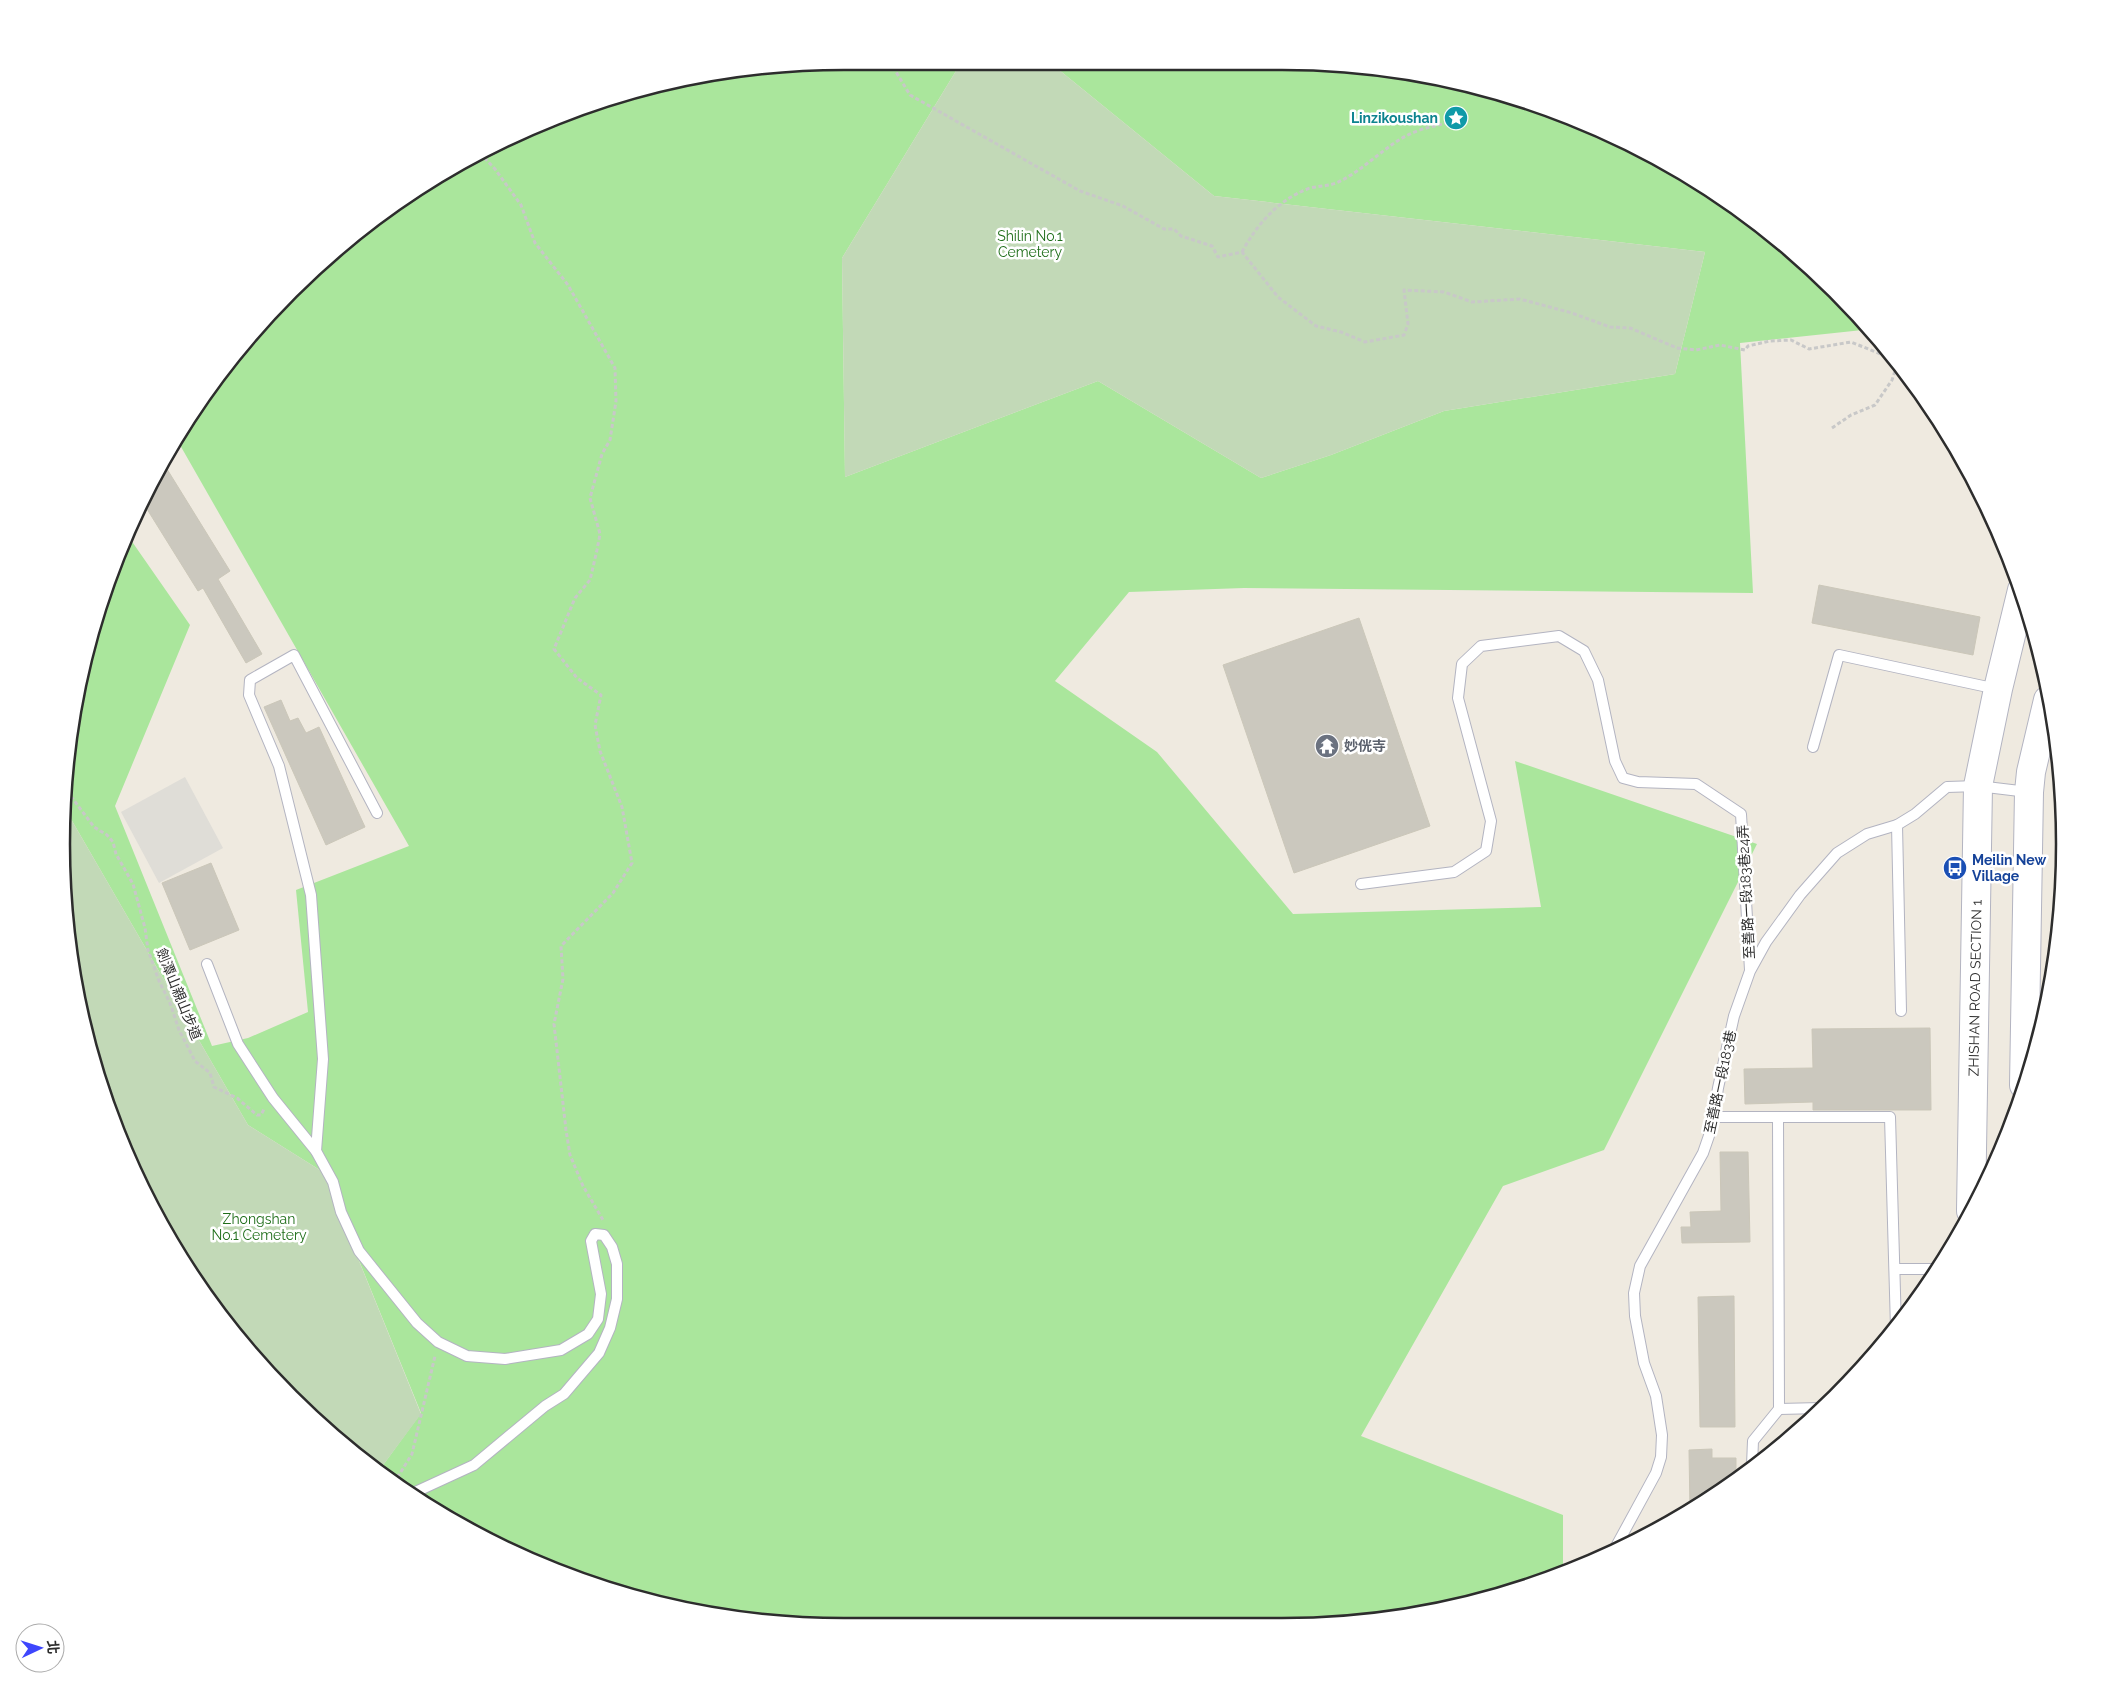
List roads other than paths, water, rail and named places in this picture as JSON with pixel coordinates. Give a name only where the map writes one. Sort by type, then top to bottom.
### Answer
[{"type":"main road","name":"ZHISHAN ROAD SECTION 1","points":[[1971,1195],[1978,786],[1998,689],[2018,606]]},
{"type":"main road","points":[[2024,1062],[2029,792],[2031,772],[2044,715]]},
{"type":"lane","name":"至善路一段183巷24弄","points":[[1361,884],[1454,872],[1486,851],[1491,820],[1458,698],[1462,664],[1481,646],[1558,636],[1584,651],[1598,680],[1615,761],[1623,778],[1638,782],[1696,784],[1741,814],[1750,971]]},
{"type":"lane","points":[[316,1151],[323,1059],[311,895],[279,766],[249,694],[250,680],[294,655],[377,813]]},
{"type":"lane","points":[[1813,747],[1839,655],[1998,689]]},
{"type":"lane","name":"至善路一段183巷","points":[[1620,1540],[1656,1473],[1662,1457],[1662,1435],[1656,1396],[1644,1363],[1635,1316],[1634,1293],[1640,1266],[1703,1153],[1714,1117],[1718,1088],[1734,1016],[1750,971],[1766,942],[1800,895],[1837,853],[1867,834],[1897,825],[1915,814],[1947,787],[1978,786],[2029,792]]},
{"type":"lane","points":[[1897,825],[1901,1012]]},
{"type":"lane","points":[[207,964],[238,1044],[273,1098],[316,1151],[332,1182],[341,1212],[360,1251],[417,1322],[438,1342],[467,1356],[505,1359],[562,1350],[588,1334],[598,1319],[602,1294],[596,1256],[591,1241],[595,1234],[604,1235],[612,1247],[617,1264],[617,1299],[610,1328],[598,1353],[564,1394],[545,1406],[474,1465],[418,1491]]},
{"type":"lane","points":[[1714,1117],[1890,1117],[1896,1315]]},
{"type":"lane","points":[[1752,1459],[1753,1441],[1779,1409],[1778,1117]]},
{"type":"lane","points":[[1895,1269],[1929,1269]]},
{"type":"lane","points":[[1779,1409],[1811,1408]]},
{"type":"place","name":"Linzikoushan","points":[[1456,118]]},
{"type":"place","name":"妙侊寺","points":[[1327,746]]},
{"type":"place","name":"Meilin New Village","points":[[1955,868]]},
{"type":"park label","name":"Shilin No.1 Cemetery","points":[[1030,244]]},
{"type":"park label","name":"Zhongshan No.1 Cemetery","points":[[259,1228]]}]
